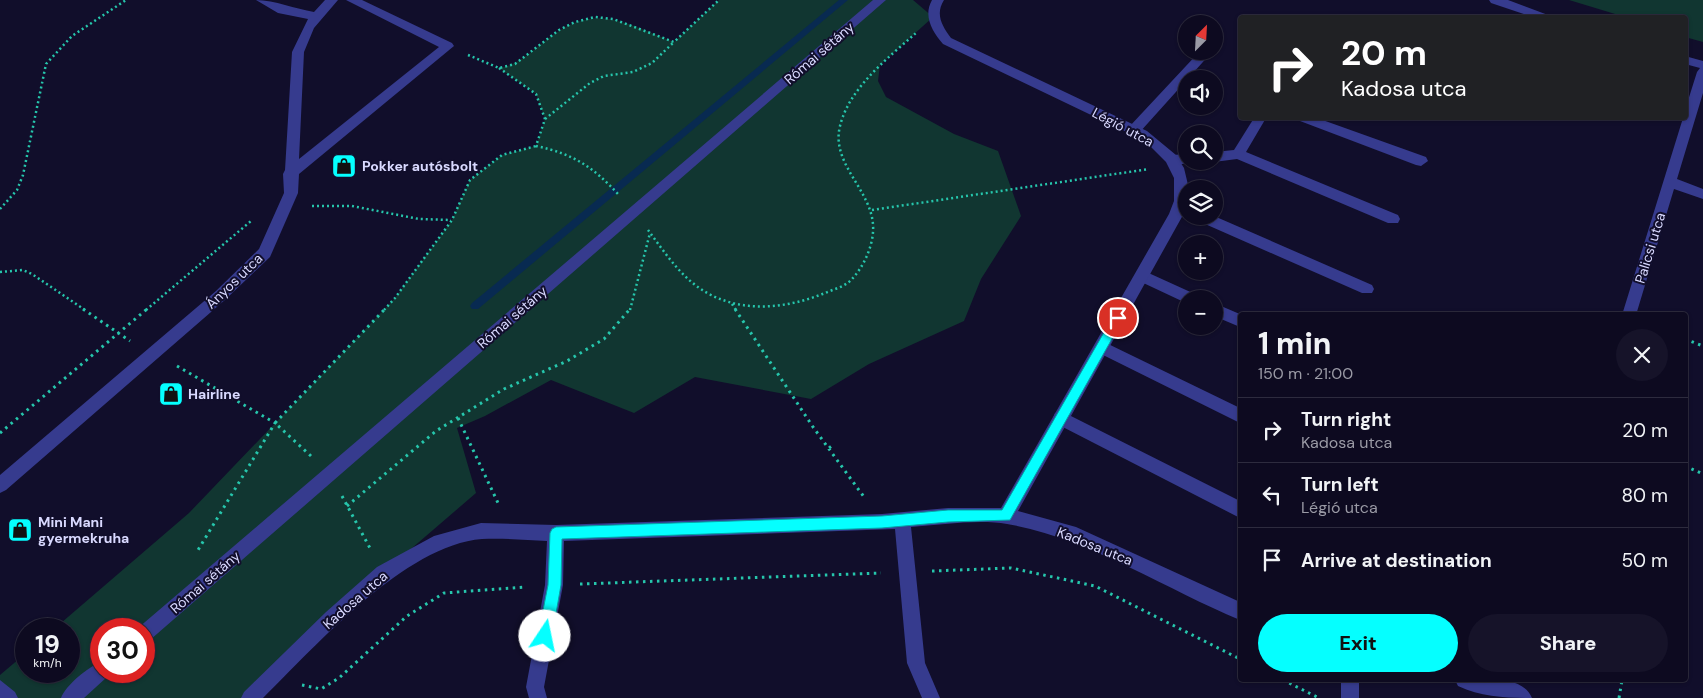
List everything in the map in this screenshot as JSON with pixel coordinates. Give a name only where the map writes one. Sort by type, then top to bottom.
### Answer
[{"type":"street","points":[[262,0],[282,10],[316,17]]},
{"type":"street","name":"Ányos utca","points":[[0,485],[221,295],[265,252],[291,193],[290,174],[298,52],[309,26],[332,0]]},
{"type":"street","points":[[290,174],[448,46],[352,0]]},
{"type":"street","name":"Római sétány","points":[[155,625],[880,0]]},
{"type":"street","points":[[933,17],[938,0]]},
{"type":"street","points":[[1495,0],[1541,15]]},
{"type":"street","name":"Légió utca","points":[[933,17],[938,30],[947,41],[1134,130],[1178,159]]},
{"type":"street","points":[[1134,130],[1198,60]]},
{"type":"street","points":[[1688,61],[1703,66]]},
{"type":"street","name":"Palicsi utca","points":[[1630,312],[1703,72]]},
{"type":"street","points":[[1238,154],[1259,120]]},
{"type":"street","points":[[1310,120],[1420,161]]},
{"type":"street","points":[[1223,156],[1238,154],[1393,219]]},
{"type":"street","points":[[1670,182],[1703,194]]},
{"type":"street","name":"Légió utca","points":[[1006,516],[1142,276],[1178,216]]},
{"type":"street","points":[[1222,225],[1367,288]]},
{"type":"street","points":[[1142,276],[1178,293]]},
{"type":"street","points":[[1223,313],[1238,320]]},
{"type":"street","points":[[1102,346],[1238,415]]},
{"type":"street","points":[[1061,418],[1238,509]]},
{"type":"street","name":"Kadosa utca","points":[[250,698],[332,618],[383,573],[440,542],[480,531],[556,533],[882,522],[948,516],[1006,516],[1070,533],[1238,610]]},
{"type":"street","points":[[902,520],[909,572],[916,663],[931,698]]},
{"type":"street","points":[[538,698],[535,687],[554,585],[556,533]]},
{"type":"street","points":[[70,698],[90,681]]},
{"type":"street","points":[[1350,682],[1350,698]]},
{"type":"street","points":[[1475,682],[1519,690]]},
{"type":"street","points":[[0,689],[8,698]]},
{"type":"path","points":[[0,209],[16,190],[23,175],[46,64],[64,43],[126,0]]},
{"type":"path","points":[[536,146],[545,119],[590,83],[604,76],[634,72],[652,63],[719,0]]},
{"type":"path","points":[[499,68],[515,64],[559,30],[575,22],[595,17],[613,19],[674,42]]},
{"type":"path","points":[[193,559],[275,424],[394,298],[452,220],[470,180],[502,155],[536,146],[558,150],[580,158],[606,180],[623,199],[686,280],[709,295],[732,304],[758,308],[786,306],[820,296],[846,284],[859,270],[867,253],[873,232],[872,210],[841,155],[837,138],[840,124],[850,105],[880,66],[933,17]]},
{"type":"path","points":[[448,46],[499,68],[536,94],[545,119]]},
{"type":"path","points":[[872,210],[1150,169],[1178,161]]},
{"type":"path","points":[[286,206],[352,206],[419,219],[452,220]]},
{"type":"path","points":[[0,433],[255,218]]},
{"type":"path","points":[[347,506],[436,431],[504,389],[567,361],[604,339],[630,310],[650,233]]},
{"type":"path","points":[[0,272],[23,270],[32,274],[151,356],[186,369],[275,424],[330,474],[383,573]]},
{"type":"path","points":[[732,304],[829,448],[882,522]]},
{"type":"path","points":[[1688,340],[1703,346]]},
{"type":"path","points":[[458,418],[511,532]]},
{"type":"path","points":[[829,448],[833,445]]},
{"type":"path","points":[[1688,467],[1703,474]]},
{"type":"path","points":[[297,685],[321,688],[339,678],[407,616],[444,593],[554,585],[1011,568],[1095,586],[1238,657]]},
{"type":"path","points":[[1287,682],[1319,698]]},
{"type":"path","points":[[1619,698],[1622,682]]},
{"type":"green space","points":[[719,0],[913,0],[933,17],[880,65],[878,81],[886,97],[954,134],[998,151],[1021,216],[981,279],[964,321],[869,364],[811,399],[695,377],[634,413],[551,380],[485,416],[457,428],[476,493],[383,573],[250,698],[8,698],[0,689],[0,675],[15,662],[15,683],[80,683],[80,618],[67,618],[189,513],[395,298],[452,220],[470,180],[502,155],[536,146],[545,119],[536,94],[499,68],[519,61],[562,29],[579,21],[594,18],[608,19],[639,28],[674,42]]},
{"type":"green space","points":[[1569,0],[1703,0],[1703,42],[1688,38],[1688,15],[1618,15]]},
{"type":"waterway","points":[[475,306],[844,0]]},
{"type":"place","name":"Pokker autósbolt","points":[[344,166]]},
{"type":"place","name":"Hairline","points":[[171,394]]},
{"type":"place","name":"Mini Mani gyermekruha","points":[[20,530]]},
{"type":"route","points":[[545,636],[554,585],[556,533],[882,522],[948,516],[1006,516],[1118,318]]}]
